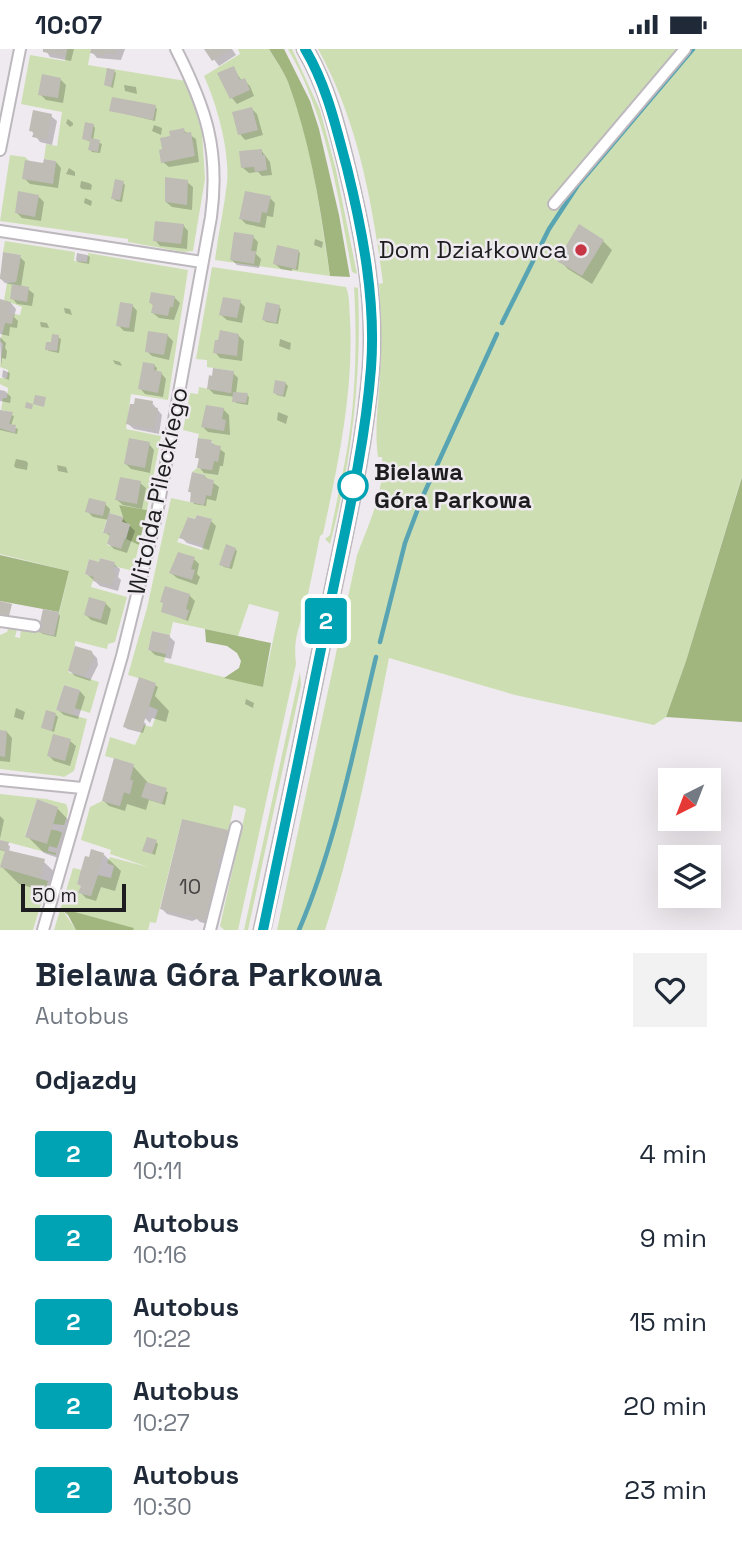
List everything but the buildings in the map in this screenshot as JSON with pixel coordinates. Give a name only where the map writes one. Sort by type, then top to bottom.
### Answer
[{"type":"main road","points":[[262,930],[342,551],[371,367],[369,281],[352,191],[335,119],[324,86],[304,49]]},
{"type":"street","points":[[0,150],[20,49]]},
{"type":"street","name":"Witolda Pileckiego","points":[[44,930],[122,656],[157,513],[215,191],[209,124],[193,82],[176,49]]},
{"type":"street","points":[[554,204],[685,49]]},
{"type":"street","points":[[0,232],[202,262]]},
{"type":"street","points":[[0,621],[34,626]]},
{"type":"street","points":[[0,780],[82,789]]},
{"type":"street","points":[[209,930],[236,827]]},
{"type":"green space","points":[[67,49],[91,49],[88,65],[186,81],[202,131],[205,179],[193,251],[183,252],[128,242],[128,239],[0,221],[10,155],[25,157],[53,183],[56,161],[44,159],[46,144],[57,146],[62,112],[21,104],[30,55],[65,61]]},
{"type":"green space","points":[[238,49],[269,49],[288,82],[309,153],[330,276],[215,260],[226,193],[227,157],[222,128],[204,76],[240,54]]},
{"type":"green space","points":[[269,49],[284,49],[310,101],[339,215],[350,277],[330,276],[319,202],[303,129],[288,82]]},
{"type":"green space","points":[[288,49],[292,49],[320,110],[336,170],[357,274],[352,272],[322,129]]},
{"type":"green space","points":[[318,49],[742,49],[742,476],[686,661],[666,717],[654,725],[515,695],[389,658],[353,829],[325,930],[277,930],[357,555],[375,507],[382,470],[382,457],[378,457],[376,435],[381,351],[379,284],[383,283],[379,253],[368,192],[353,133],[332,76]]},
{"type":"green space","points":[[5,241],[75,252],[74,261],[87,262],[88,253],[188,270],[168,400],[131,394],[126,429],[161,436],[147,510],[119,505],[123,517],[109,513],[103,532],[110,534],[107,545],[121,548],[124,538],[139,545],[133,571],[114,566],[115,562],[100,558],[99,562],[89,559],[85,574],[94,577],[91,587],[127,597],[115,642],[108,644],[107,649],[75,641],[68,672],[99,682],[90,713],[74,708],[80,690],[64,685],[56,710],[87,719],[74,771],[64,777],[0,769],[0,635],[7,632],[9,627],[18,626],[15,637],[20,638],[21,627],[54,635],[69,571],[0,554],[0,428],[15,433],[16,426],[9,424],[12,412],[1,410],[8,388],[0,384],[0,378],[7,378],[8,370],[0,367],[3,344],[0,341],[5,323],[14,314],[20,315],[22,307],[4,300],[7,283],[16,282],[21,255],[3,252]]},
{"type":"green space","points":[[212,267],[346,287],[350,319],[350,373],[339,454],[323,534],[320,536],[297,634],[296,664],[238,930],[224,930],[220,926],[246,809],[234,805],[222,855],[182,819],[156,923],[150,922],[148,930],[133,930],[62,909],[76,930],[54,930],[73,868],[82,870],[77,884],[81,886],[79,893],[91,896],[98,875],[111,878],[114,866],[107,863],[110,857],[148,867],[110,854],[111,850],[81,840],[90,807],[102,801],[119,806],[124,792],[130,794],[134,764],[105,756],[110,737],[135,745],[144,725],[152,727],[158,710],[149,706],[156,683],[128,675],[147,608],[171,498],[204,505],[206,495],[211,496],[214,480],[192,472],[197,468],[212,470],[214,461],[218,461],[212,441],[198,438],[199,434],[183,430],[190,393],[198,394],[199,387],[231,393],[233,371],[207,367],[207,360],[196,359]],"holes":[[[197,515],[211,519],[202,550],[177,542],[189,517],[195,519]],[[249,604],[279,612],[263,687],[164,662],[166,654],[148,650],[152,631],[170,635],[173,622],[238,636]]]},
{"type":"green space","points":[[354,287],[358,288],[359,320],[357,385],[350,449],[330,544],[325,539],[330,535],[353,405],[356,346]]},
{"type":"green space","points":[[742,477],[742,722],[666,717],[686,661]]},
{"type":"green space","points":[[119,505],[147,510],[139,545],[126,539],[130,525],[122,522]]},
{"type":"green space","points":[[0,555],[69,571],[59,612],[0,601]]},
{"type":"green space","points":[[205,629],[271,643],[263,687],[224,678],[239,668],[241,661],[237,653],[227,646],[206,642]]},
{"type":"green space","points":[[300,672],[301,685],[248,930],[244,930]]},
{"type":"green space","points":[[0,794],[46,799],[66,804],[68,812],[64,825],[53,824],[58,807],[37,799],[25,836],[48,830],[62,833],[57,848],[49,846],[48,851],[56,855],[0,840]]},
{"type":"green space","points":[[0,849],[5,851],[1,867],[48,881],[33,930],[0,930]]},
{"type":"green space","points":[[60,908],[134,928],[76,930],[68,915]]},
{"type":"waterway","points":[[502,323],[549,229],[578,185],[693,49]]},
{"type":"waterway","points":[[380,642],[405,543],[422,498],[497,334]]},
{"type":"waterway","points":[[299,930],[334,829],[376,657]]},
{"type":"bus line","name":"2","points":[[263,930],[342,551],[371,367],[369,281],[352,191],[335,119],[324,86],[305,49]]},
{"type":"place","name":"Dom Działkowca","points":[[581,250]]},
{"type":"place","name":"Bielawa Góra Parkowa","points":[[353,486]]}]
